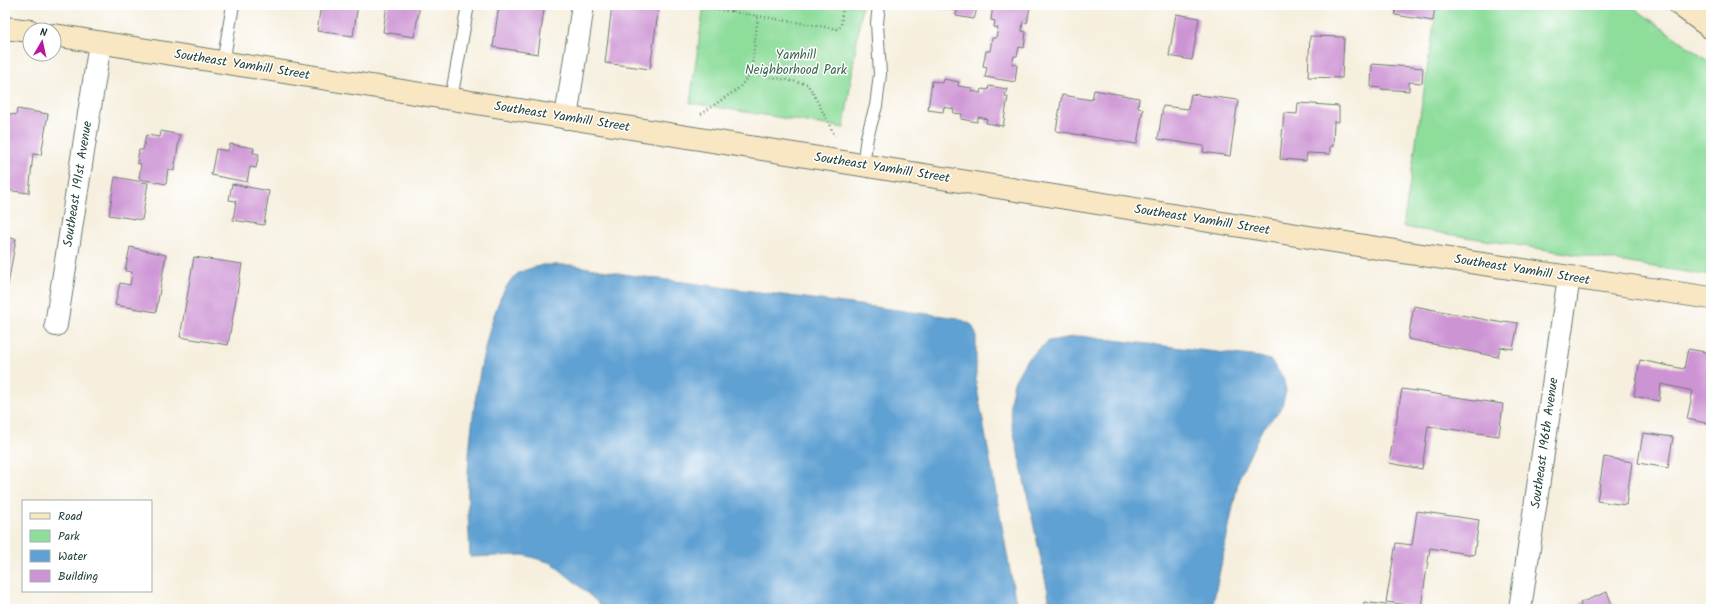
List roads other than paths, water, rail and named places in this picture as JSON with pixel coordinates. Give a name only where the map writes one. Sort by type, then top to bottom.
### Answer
[{"type":"street","points":[[566,118],[583,5]]},
{"type":"street","points":[[1680,5],[1711,28]]},
{"type":"street","points":[[5,28],[22,31]]},
{"type":"street","name":"Southeast Yamhill Street","points":[[62,36],[566,118],[1569,277],[1711,298]]},
{"type":"street","name":"Southeast 191st Avenue","points":[[56,325],[100,43]]},
{"type":"street","name":"Southeast 196th Avenue","points":[[1520,609],[1569,277]]},
{"type":"lane","points":[[223,62],[233,5]]},
{"type":"lane","points":[[452,99],[468,5]]},
{"type":"lane","points":[[856,164],[867,137],[876,106],[880,74],[876,23],[879,5]]},
{"type":"water","points":[[542,265],[572,265],[629,275],[958,318],[972,325],[976,334],[976,383],[1017,609],[605,609],[552,563],[524,555],[470,557],[468,498],[471,432],[475,401],[488,336],[497,308],[507,286],[519,273],[524,270]]},
{"type":"water","points":[[1079,336],[1259,357],[1270,360],[1283,377],[1286,391],[1281,409],[1261,431],[1239,478],[1212,609],[1050,609],[1048,592],[1012,424],[1010,403],[1014,382],[1027,359],[1049,341]]},
{"type":"park label","name":"Yamhill Neighborhood Park","points":[[796,62]]}]
